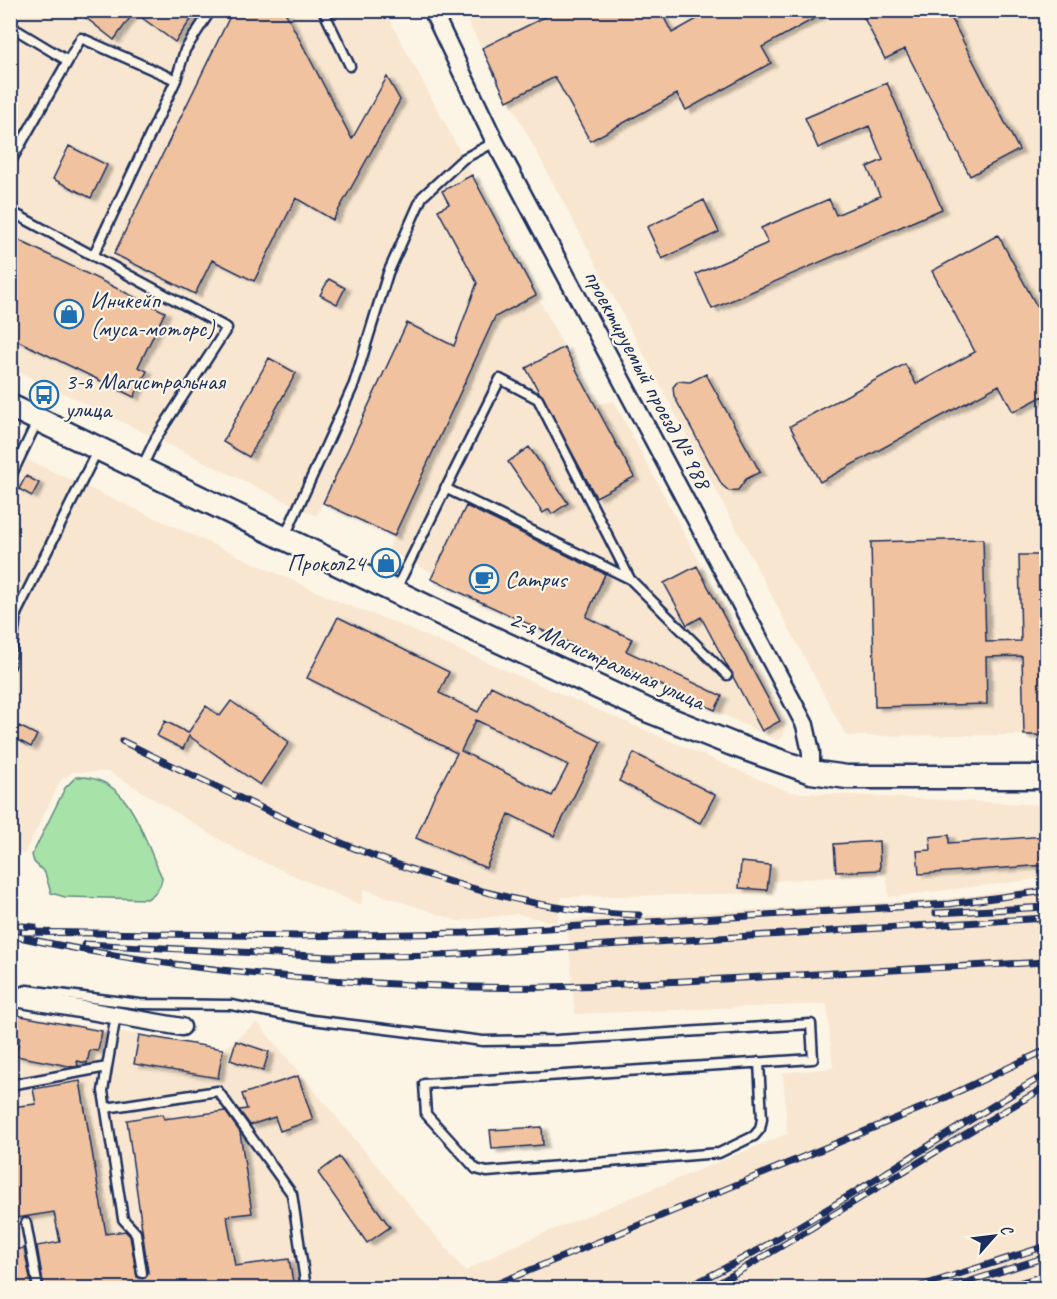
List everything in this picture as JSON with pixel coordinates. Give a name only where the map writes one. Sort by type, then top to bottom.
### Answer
[{"type":"street","name":"проектируемый проезд № 988","points":[[432,10],[495,142],[805,725],[811,752],[811,772]]},
{"type":"street","name":"2-я Магистральная улица","points":[[10,406],[142,467],[395,592],[649,711],[811,772],[886,779],[1047,777]]},
{"type":"street","points":[[10,996],[182,1027]]},
{"type":"lane","points":[[94,254],[176,80],[185,50],[211,10]]},
{"type":"lane","points":[[323,10],[350,66]]},
{"type":"lane","points":[[10,26],[68,61]]},
{"type":"lane","points":[[10,163],[81,38],[176,80]]},
{"type":"lane","points":[[284,538],[354,384],[388,273],[422,197],[463,159],[495,142]]},
{"type":"lane","points":[[10,210],[227,328],[156,438],[142,467]]},
{"type":"lane","points":[[395,592],[500,379],[538,399],[630,579],[727,675]]},
{"type":"lane","points":[[10,478],[38,419]]},
{"type":"lane","points":[[10,666],[16,614],[99,447]]},
{"type":"lane","points":[[445,488],[630,579]]},
{"type":"lane","points":[[10,996],[27,990],[140,1004],[231,1005],[312,1020],[483,1041],[557,1040],[811,1024],[813,1059],[759,1062],[424,1084],[426,1114],[476,1169],[487,1172],[719,1153],[754,1136],[760,1129],[762,1119],[759,1062]]},
{"type":"lane","points":[[116,1016],[103,1092],[123,1219],[136,1233],[142,1273]]},
{"type":"lane","points":[[10,1084],[107,1067]]},
{"type":"lane","points":[[106,1108],[218,1091],[292,1194],[306,1288]]},
{"type":"lane","points":[[26,1223],[38,1288]]},
{"type":"shaded area","points":[[10,11],[385,11],[595,405],[614,401],[785,724],[784,734],[779,741],[574,645],[388,550],[393,536],[323,503],[316,516],[11,368]]},
{"type":"shaded area","points":[[462,11],[1046,11],[1046,735],[846,736]]},
{"type":"shaded area","points":[[10,452],[342,603],[396,623],[789,792],[1046,805],[1046,878],[889,897],[886,874],[774,881],[770,893],[562,897],[557,923],[517,914],[458,921],[364,889],[361,905],[240,852],[110,772],[73,772],[61,780],[24,854],[10,848]]},
{"type":"shaded area","points":[[1046,886],[1046,1288],[11,1288],[10,1013],[223,1049],[257,1022],[465,1271],[508,1248],[787,1134],[783,1073],[833,1068],[827,1004],[575,1014],[567,920],[945,899]]},
{"type":"green space","points":[[76,777],[95,779],[110,786],[132,811],[162,877],[158,890],[147,899],[65,897],[51,893],[45,873],[34,862],[32,855],[65,788]]},
{"type":"building","points":[[76,10],[198,10],[175,42],[134,12],[114,40]]},
{"type":"building","points":[[233,10],[284,10],[352,139],[387,77],[400,100],[333,220],[296,198],[254,281],[212,260],[195,294],[114,254]]},
{"type":"building","points":[[559,10],[660,10],[672,33],[713,10],[830,10],[762,47],[771,63],[686,110],[677,94],[590,141],[555,77],[507,101],[482,48]]},
{"type":"building","points":[[860,10],[947,10],[1019,150],[970,176],[905,49],[885,59]]},
{"type":"building","points":[[887,83],[942,209],[712,309],[696,274],[768,243],[761,228],[829,199],[836,215],[880,196],[867,167],[883,160],[869,126],[818,148],[805,118]]},
{"type":"building","points":[[69,146],[107,165],[91,198],[53,179]]},
{"type":"building","points":[[472,175],[536,295],[495,317],[394,536],[323,503],[407,323],[454,346],[477,283],[438,210],[449,204],[442,191]]},
{"type":"building","points":[[704,200],[719,232],[662,259],[647,227]]},
{"type":"building","points":[[998,235],[1047,325],[1047,394],[1013,412],[999,385],[820,482],[790,426],[905,364],[916,384],[975,352],[932,271]]},
{"type":"building","points":[[10,236],[165,312],[138,367],[147,371],[134,397],[10,337]]},
{"type":"building","points":[[329,279],[345,288],[337,304],[320,295]]},
{"type":"building","points":[[564,347],[634,477],[596,497],[526,368]]},
{"type":"building","points":[[269,358],[296,373],[249,457],[223,442]]},
{"type":"building","points":[[706,374],[760,472],[746,479],[738,490],[729,491],[722,485],[674,396],[673,387],[678,381],[690,382]]},
{"type":"building","points":[[529,447],[568,503],[552,514],[549,509],[543,513],[508,462]]},
{"type":"building","points":[[26,476],[39,483],[32,496],[19,489]]},
{"type":"building","points":[[466,506],[605,574],[586,617],[632,639],[626,651],[722,696],[715,710],[431,579]]},
{"type":"building","points":[[983,539],[986,642],[1021,641],[1019,555],[1047,555],[1047,735],[1024,735],[1022,656],[986,657],[987,704],[875,707],[871,542]]},
{"type":"building","points":[[697,566],[780,721],[762,731],[701,617],[687,625],[664,583]]},
{"type":"building","points":[[338,617],[449,672],[439,693],[478,712],[491,686],[601,742],[554,836],[509,814],[486,868],[416,838],[433,798],[457,753],[307,678]],"holes":[[[476,720],[568,765],[552,796],[461,751]]]},
{"type":"building","points":[[231,701],[289,742],[260,785],[189,736],[183,749],[157,736],[165,721],[188,733],[206,706],[220,716]]},
{"type":"building","points":[[19,726],[37,735],[31,747],[14,738]]},
{"type":"building","points":[[634,753],[715,795],[700,823],[619,781]]},
{"type":"building","points":[[949,835],[949,843],[1047,836],[1047,865],[919,874],[917,851],[931,850],[930,837]]},
{"type":"building","points":[[879,841],[880,870],[836,872],[834,844]]},
{"type":"building","points":[[741,862],[770,865],[767,890],[739,888]]},
{"type":"building","points":[[10,1014],[102,1031],[98,1051],[90,1050],[87,1063],[77,1061],[78,1066],[74,1067],[16,1056],[20,1037],[10,1035]]},
{"type":"building","points":[[139,1035],[223,1049],[218,1078],[134,1064]]},
{"type":"building","points":[[236,1041],[269,1052],[263,1071],[230,1060]]},
{"type":"building","points":[[298,1076],[313,1120],[280,1131],[275,1117],[250,1125],[239,1110],[247,1109],[242,1094]]},
{"type":"building","points":[[80,1081],[106,1234],[125,1231],[130,1236],[137,1277],[145,1278],[148,1272],[127,1120],[163,1114],[164,1119],[225,1111],[240,1132],[252,1213],[227,1216],[235,1266],[289,1259],[294,1288],[44,1288],[37,1246],[60,1242],[54,1212],[10,1219],[10,1112],[19,1106],[36,1104],[33,1089]]},
{"type":"building","points":[[542,1127],[543,1145],[492,1149],[490,1130]]},
{"type":"building","points":[[339,1157],[390,1227],[367,1243],[318,1173]]},
{"type":"building","points":[[24,1248],[32,1288],[10,1288],[10,1251]]},
{"type":"railway","points":[[122,741],[308,829],[438,878],[504,897],[571,909],[639,915]]},
{"type":"railway","points":[[22,932],[298,936],[465,933],[949,904],[1046,891]]},
{"type":"railway","points":[[936,913],[1046,907]]},
{"type":"railway","points":[[85,944],[332,957],[442,955],[1046,918]]},
{"type":"railway","points":[[10,925],[34,927]]},
{"type":"railway","points":[[10,935],[125,957],[240,972],[356,982],[472,987],[598,985],[1046,962]]},
{"type":"railway","points":[[487,1288],[938,1101],[1046,1050]]},
{"type":"railway","points":[[686,1288],[778,1239],[1046,1074]]},
{"type":"railway","points":[[710,1288],[1046,1087]]},
{"type":"railway","points":[[915,1288],[1046,1246]]},
{"type":"railway","points":[[949,1288],[1046,1257]]},
{"type":"railway","points":[[1002,1288],[1046,1275]]},
{"type":"place","name":"Инчкейп (муса-моторс)","points":[[69,314]]},
{"type":"place","name":"3-я Магистральная улица","points":[[44,395]]},
{"type":"place","name":"Прокол24","points":[[386,563]]},
{"type":"place","name":"Campus","points":[[484,579]]}]
